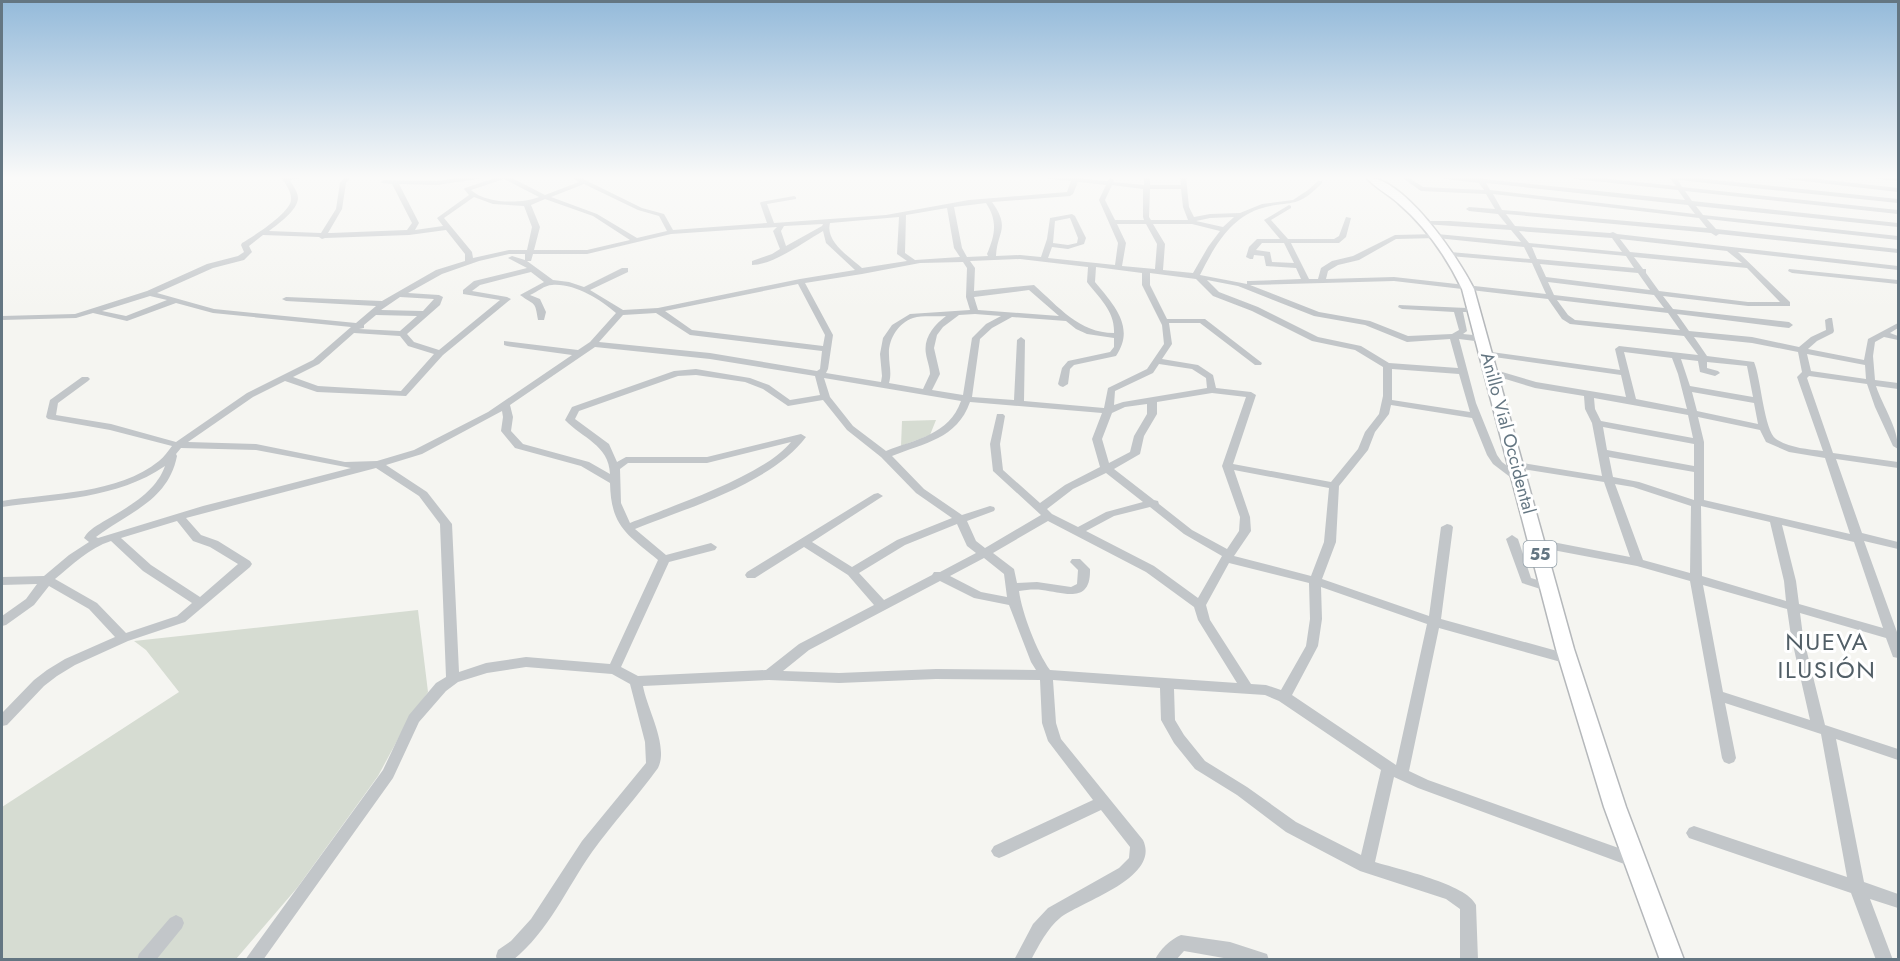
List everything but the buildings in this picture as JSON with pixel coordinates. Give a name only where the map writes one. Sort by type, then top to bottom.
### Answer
[{"type":"highway","name":"Anillo Vial Occidental","points":[[1422,222],[1443,240],[1468,289],[1466,311],[1485,346],[1568,659],[1635,861],[1672,960]]},
{"type":"street","points":[[2,318],[56,318],[94,311],[150,293],[210,266],[241,258],[248,252],[245,246],[274,222]]},
{"type":"street","points":[[322,237],[331,222]]},
{"type":"street","points":[[410,233],[416,224],[415,222]]},
{"type":"street","points":[[442,222],[469,254],[470,261]]},
{"type":"street","points":[[529,261],[536,227],[534,222]]},
{"type":"street","points":[[606,222],[635,240]]},
{"type":"street","points":[[666,222],[672,232]]},
{"type":"street","points":[[550,282],[524,295],[507,299],[466,292],[477,283],[529,261],[587,252],[672,232],[783,223],[826,224],[843,222]]},
{"type":"street","points":[[903,222],[901,254],[914,262]]},
{"type":"street","points":[[953,222],[958,248],[971,268],[971,294],[975,312]]},
{"type":"street","points":[[993,258],[991,254],[999,236],[999,222]]},
{"type":"street","points":[[1044,260],[1050,245],[1053,222]]},
{"type":"street","points":[[1050,245],[1068,247],[1080,244],[1082,238],[1075,222]]},
{"type":"street","points":[[1118,268],[1122,243],[1111,222],[1154,222]]},
{"type":"street","points":[[1147,222],[1158,234],[1161,244],[1159,272]]},
{"type":"street","points":[[1194,222],[1225,230]]},
{"type":"street","points":[[1197,277],[1207,253],[1234,222]]},
{"type":"street","points":[[1269,222],[1287,242],[1306,281]]},
{"type":"street","points":[[1298,266],[1269,264],[1267,254],[1251,255],[1260,241],[1336,241],[1342,237],[1347,222]]},
{"type":"street","points":[[1508,222],[1527,245],[1552,299],[1565,317],[1573,322],[1752,340],[1866,363]]},
{"type":"street","points":[[1605,222],[1659,292],[1702,354],[1703,370],[1715,373]]},
{"type":"street","points":[[1621,222],[1899,251]]},
{"type":"street","points":[[1544,279],[1748,304],[1774,306],[1787,304],[1749,266],[1726,247],[1706,222]]},
{"type":"street","points":[[1754,222],[1899,238]]},
{"type":"street","points":[[1802,222],[1809,228]]},
{"type":"street","points":[[1873,222],[1899,225]]},
{"type":"street","points":[[783,223],[777,231],[784,250]]},
{"type":"street","points":[[1443,240],[1450,223]]},
{"type":"street","points":[[1443,240],[1450,223]]},
{"type":"street","points":[[1450,223],[1726,247],[1899,268]]},
{"type":"street","points":[[755,262],[775,256],[826,224]]},
{"type":"street","points":[[826,224],[830,241],[862,272]]},
{"type":"street","points":[[262,233],[322,237],[410,233],[445,228]]},
{"type":"street","points":[[1322,279],[1324,270],[1335,262],[1356,258],[1395,237],[1527,245],[1749,266]]},
{"type":"street","points":[[1413,237],[1443,240],[1533,261],[1643,272]]},
{"type":"street","points":[[1837,245],[1870,278]]},
{"type":"street","points":[[97,542],[90,538],[92,534],[128,514],[171,470],[172,456],[178,445],[250,395],[316,362],[383,304],[439,272],[470,261],[509,252],[512,258],[529,261],[550,282],[585,290],[593,297],[615,306],[621,313]]},
{"type":"street","points":[[2,621],[30,602],[47,580],[97,542],[178,517],[418,452],[505,405],[524,389],[593,344],[621,313],[657,310],[800,281],[914,262],[993,258],[1044,260],[1159,272],[1240,284],[1322,279],[1394,279],[1789,325]]},
{"type":"street","points":[[1063,384],[1066,368],[1071,363],[1113,354],[1118,347],[1119,323],[1113,309],[1091,282],[1092,266]]},
{"type":"street","points":[[585,290],[625,270]]},
{"type":"street","points":[[1146,271],[1146,285],[1165,321],[1168,344],[1150,371],[1111,390],[1108,411],[1098,439],[1105,467],[1154,503],[1188,532],[1227,557],[1315,581],[1434,622],[1568,659]]},
{"type":"street","points":[[1792,271],[1899,282]]},
{"type":"street","points":[[1197,277],[1216,294],[1255,309],[1315,339],[1358,348],[1386,366],[1462,371]]},
{"type":"street","points":[[800,281],[829,335],[824,369],[819,375]]},
{"type":"street","points":[[1240,284],[1317,314],[1367,323],[1407,339],[1454,336],[1485,346],[1625,374]]},
{"type":"street","points":[[971,294],[1031,287],[1078,329],[1092,335],[1117,335]]},
{"type":"street","points":[[150,293],[213,311],[402,334],[411,344],[440,353]]},
{"type":"street","points":[[524,295],[537,301],[543,312],[541,318]]},
{"type":"street","points":[[399,296],[439,297],[437,303],[402,334]]},
{"type":"street","points":[[286,299],[383,304]]},
{"type":"street","points":[[286,378],[317,389],[403,394],[440,353],[507,299]]},
{"type":"street","points":[[94,311],[127,318],[177,300]]},
{"type":"street","points":[[1402,307],[1466,311],[1463,331],[1454,336]]},
{"type":"street","points":[[657,310],[690,332],[828,350]]},
{"type":"street","points":[[373,312],[425,314]]},
{"type":"street","points":[[884,385],[887,376],[884,354],[887,338],[895,327],[910,316],[975,312],[1068,319]]},
{"type":"street","points":[[926,393],[935,374],[930,354],[933,336],[939,324],[957,313]]},
{"type":"street","points":[[885,455],[917,443],[951,426],[968,399],[976,338],[990,326],[1010,315]]},
{"type":"street","points":[[1802,349],[1814,339],[1830,331],[1829,320]]},
{"type":"street","points":[[1165,321],[1202,321],[1258,363]]},
{"type":"street","points":[[1899,325],[1871,341],[1866,363],[1869,381],[1899,446]]},
{"type":"street","points":[[1883,334],[1899,338]]},
{"type":"street","points":[[1454,336],[1476,416],[1498,464],[1517,472],[1608,479],[1635,484],[1697,503],[1899,545]]},
{"type":"street","points":[[1019,403],[1021,340]]},
{"type":"street","points":[[507,343],[579,353]]},
{"type":"street","points":[[593,344],[710,356],[968,399],[1108,411],[1123,405],[1212,390],[1251,395],[1227,466],[1245,517],[1245,531],[1227,557],[1200,605],[1203,620],[1246,687]]},
{"type":"street","points":[[1632,401],[1619,349],[1751,364],[1764,428],[1770,440],[1779,446],[1831,457],[1899,465]]},
{"type":"street","points":[[1802,349],[1807,373]]},
{"type":"street","points":[[1675,355],[1686,388],[1699,442],[1696,580],[1729,758]]},
{"type":"street","points":[[1157,361],[1195,367],[1210,377],[1212,390]]},
{"type":"street","points":[[1284,697],[1312,646],[1316,619],[1315,581],[1330,542],[1334,486],[1363,450],[1371,432],[1384,414],[1387,402],[1386,366]]},
{"type":"street","points":[[664,559],[627,528],[616,503],[615,474],[605,446],[570,420],[574,409],[677,373],[696,372],[747,380],[766,387],[788,403],[825,397]]},
{"type":"street","points":[[1492,372],[1535,385],[1632,401],[1764,428]]},
{"type":"street","points":[[1899,386],[1807,373],[1802,377],[1831,457],[1856,537],[1895,636],[1899,654]]},
{"type":"street","points":[[819,375],[825,397],[850,428],[885,455],[920,491],[960,518],[971,543],[1010,572],[1014,602],[1037,662],[1046,675],[1049,723],[1055,741],[1138,845],[1137,861],[1125,873],[1046,920],[1022,960]]},
{"type":"street","points":[[85,379],[53,402],[51,417],[111,428],[178,445],[249,446],[345,465],[378,464],[423,494],[446,524],[453,679]]},
{"type":"street","points":[[1686,388],[1759,401]]},
{"type":"street","points":[[1589,394],[1590,409],[1597,423],[1605,453],[1608,479],[1638,562]]},
{"type":"street","points":[[769,675],[804,647],[938,575],[985,553],[1044,512],[1069,487],[1135,454],[1139,436],[1152,414],[1152,401]]},
{"type":"street","points":[[1387,402],[1476,416]]},
{"type":"street","points":[[505,405],[508,417],[506,431],[519,446],[615,474]]},
{"type":"street","points":[[1000,416],[995,444],[998,471],[1044,512],[1077,532],[1150,569],[1200,605]]},
{"type":"street","points":[[1597,423],[1699,442]]},
{"type":"street","points":[[615,474],[626,460],[707,460],[801,437],[798,444],[777,460],[750,475],[718,491],[627,528]]},
{"type":"street","points":[[1605,453],[1699,470]]},
{"type":"street","points":[[2,504],[32,498],[69,497],[96,492],[146,473],[172,456]]},
{"type":"street","points":[[1227,466],[1334,486]]},
{"type":"street","points":[[751,575],[848,517],[878,496]]},
{"type":"street","points":[[1077,532],[1110,514],[1154,503]]},
{"type":"street","points":[[852,572],[871,557],[960,518],[990,509]]},
{"type":"street","points":[[2,721],[52,673],[70,662],[124,638],[181,619],[246,564],[214,544],[197,538],[178,517]]},
{"type":"street","points":[[1775,519],[1790,581],[1792,607],[1823,728],[1857,886],[1885,960]]},
{"type":"street","points":[[1366,866],[1395,771],[1434,622],[1447,527]]},
{"type":"street","points":[[114,538],[147,568],[201,603]]},
{"type":"street","points":[[1512,539],[1526,580],[1550,588]]},
{"type":"street","points":[[803,542],[852,572],[881,605]]},
{"type":"street","points":[[1537,543],[1638,562],[1895,636]]},
{"type":"street","points":[[664,559],[711,547]]},
{"type":"street","points":[[614,669],[664,559]]},
{"type":"street","points":[[1012,588],[1027,585],[1073,591],[1082,587],[1086,580],[1084,569],[1076,562]]},
{"type":"street","points":[[938,575],[978,595],[1014,602]]},
{"type":"street","points":[[2,581],[47,580],[93,606],[124,638]]},
{"type":"street","points":[[253,960],[388,774],[414,719],[441,687],[453,679],[486,668],[526,663],[614,669],[636,681],[769,675],[839,678],[936,674],[1046,675],[1200,687],[1246,687],[1284,697],[1395,771],[1635,861]]},
{"type":"street","points":[[504,956],[522,944],[546,914],[579,858],[653,764],[655,750],[637,697],[636,681]]},
{"type":"street","points":[[1167,683],[1168,720],[1179,739],[1200,765],[1242,791],[1291,827],[1366,866],[1451,893],[1468,905],[1469,960]]},
{"type":"street","points":[[1718,695],[1899,754]]},
{"type":"street","points":[[999,851],[1103,802]]},
{"type":"street","points":[[1694,832],[1899,900]]},
{"type":"street","points":[[145,960],[177,923]]},
{"type":"street","points":[[1163,960],[1180,944],[1230,950],[1261,960]]},
{"type":"shaded area","points":[[936,420],[930,435],[901,446],[902,421]]},
{"type":"shaded area","points":[[418,610],[428,692],[405,726],[378,776],[297,888],[236,959],[2,960],[2,807],[179,692],[146,650],[134,641]]},
{"type":"district","name":"NUEVA ILUSIÓN","points":[[1827,655]]}]
